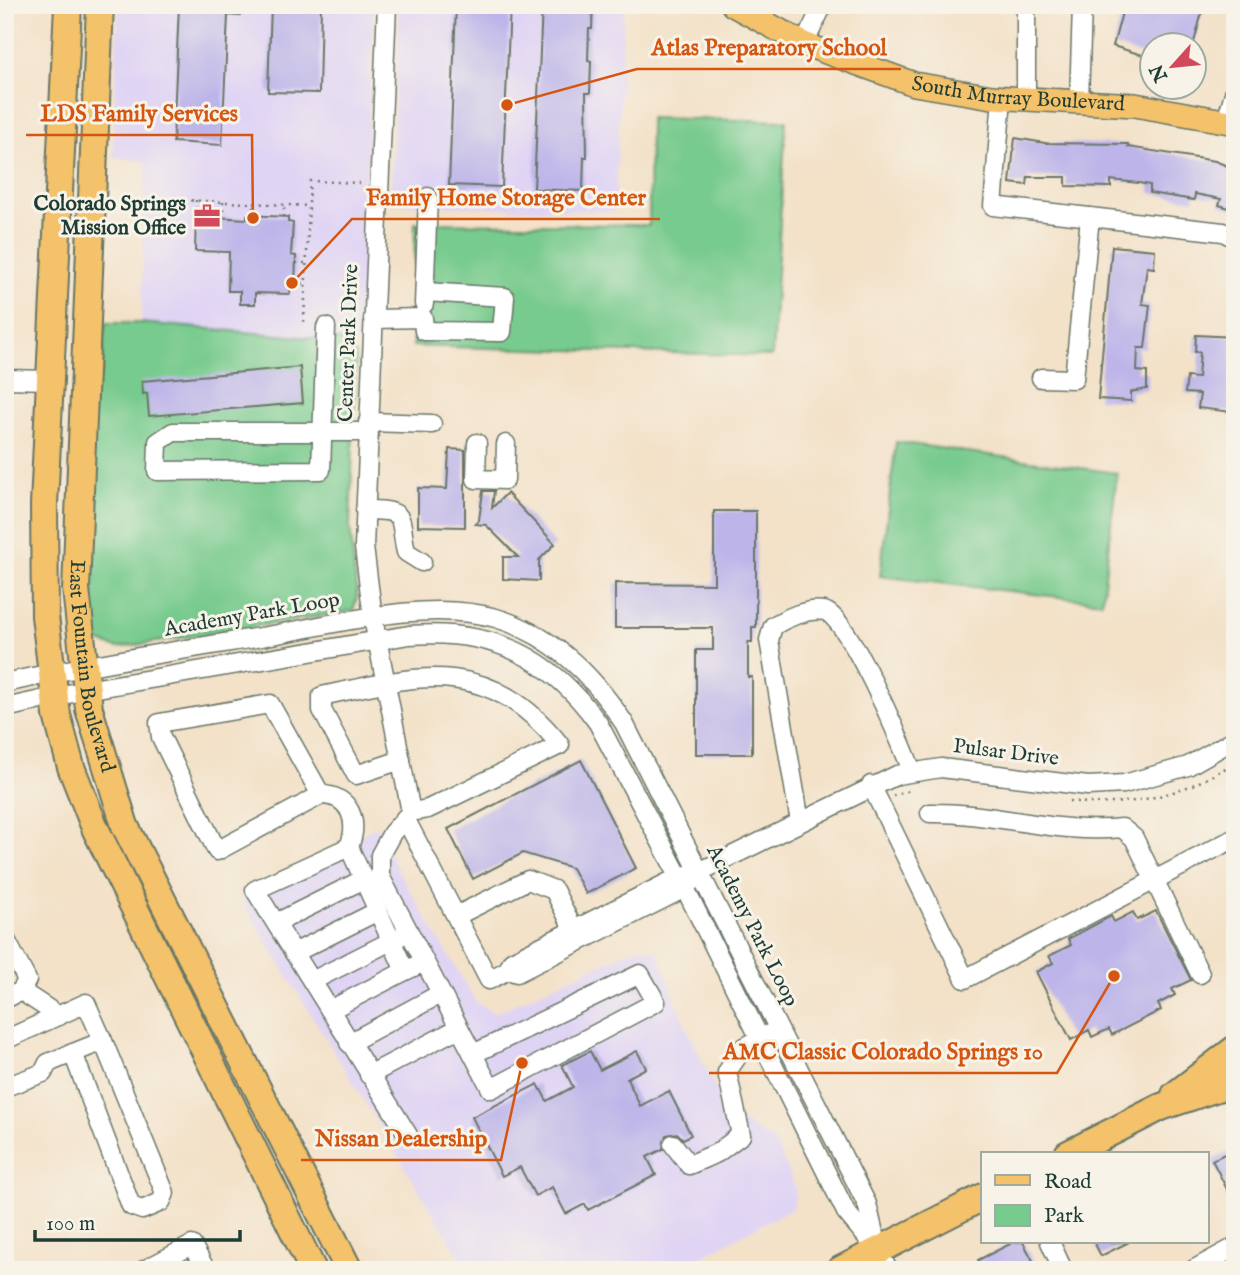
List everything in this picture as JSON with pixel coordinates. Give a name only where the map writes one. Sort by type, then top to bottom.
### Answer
[{"type":"highway","name":"East Fountain Boulevard","points":[[68,5],[44,565],[52,685],[71,766],[95,828],[313,1270]]},
{"type":"highway","name":"East Fountain Boulevard","points":[[100,5],[76,535],[76,613],[99,750],[125,826],[349,1270]]},
{"type":"highway","points":[[1161,1107],[1235,1049]]},
{"type":"highway","points":[[1072,1152],[1161,1107],[1235,1082]]},
{"type":"highway","points":[[840,1270],[883,1260],[981,1199]]},
{"type":"main road","name":"South Murray Boulevard","points":[[733,5],[804,44],[914,84],[1002,97],[1135,105],[1230,122]]},
{"type":"street","name":"Center Park Drive","points":[[387,5],[368,427],[365,564],[401,760],[408,815],[489,980],[509,970]]},
{"type":"street","points":[[804,44],[823,5]]},
{"type":"street","points":[[1026,5],[1026,99]]},
{"type":"street","points":[[1079,102],[1082,5]]},
{"type":"street","points":[[1082,37],[1093,5]]},
{"type":"street","points":[[1230,122],[1235,90]]},
{"type":"street","points":[[1002,97],[993,206],[1223,232],[1235,238]]},
{"type":"street","points":[[424,324],[428,197]]},
{"type":"street","points":[[1041,378],[1074,379],[1090,217]]},
{"type":"street","points":[[373,319],[502,332],[505,297],[425,292]]},
{"type":"street","points":[[326,327],[323,432],[321,470],[158,471],[158,442],[173,432],[323,432],[432,424]]},
{"type":"street","points":[[5,379],[50,380]]},
{"type":"street","points":[[477,443],[476,479],[505,480],[506,444]]},
{"type":"street","points":[[365,510],[390,510],[399,515],[404,523],[406,552],[413,559],[422,562]]},
{"type":"street","name":"Academy Park Loop","points":[[5,708],[52,685],[373,618],[435,610],[497,618],[561,650],[593,679],[624,723],[867,1204],[883,1260]]},
{"type":"street","points":[[800,822],[769,640],[773,626],[789,617],[823,610],[840,624],[899,737],[912,771]]},
{"type":"street","name":"Academy Park Loop","points":[[5,683],[52,685],[85,678],[440,633],[469,635],[515,650],[550,670],[582,701],[598,723],[682,882],[846,1212],[883,1260]]},
{"type":"street","points":[[401,760],[356,775],[323,710],[322,696],[385,682],[442,678],[476,683],[503,692],[538,718],[560,746],[428,809],[408,815],[380,855],[380,876],[491,1089],[656,1002],[640,974],[473,1054]]},
{"type":"street","points":[[321,795],[270,704],[159,723],[161,737],[217,851],[321,795],[340,800],[350,811],[356,827],[349,847],[405,971]]},
{"type":"street","name":"Pulsar Drive","points":[[509,970],[512,961],[577,936],[871,786],[912,771],[950,768],[1088,786],[1124,784],[1188,766],[1235,739]]},
{"type":"street","points":[[871,786],[965,979],[1235,838]]},
{"type":"street","points":[[930,813],[970,813],[1080,830],[1122,828],[1134,838],[1200,974]]},
{"type":"street","points":[[349,847],[255,890],[408,1135]]},
{"type":"street","points":[[276,923],[364,880]]},
{"type":"street","points":[[456,916],[528,880],[554,890],[577,936]]},
{"type":"street","points":[[294,953],[378,911]]},
{"type":"street","points":[[312,981],[409,932]]},
{"type":"street","points":[[5,938],[27,980],[13,995],[59,1016]]},
{"type":"street","points":[[330,1010],[424,962]]},
{"type":"street","points":[[349,1043],[440,994]]},
{"type":"street","points":[[5,1040],[86,1003],[165,1193],[162,1202],[142,1210],[131,1206],[73,1053]]},
{"type":"street","points":[[369,1075],[459,1028]]},
{"type":"street","points":[[673,1144],[689,1165],[708,1159],[741,1135],[727,1072],[743,1048],[778,1029]]},
{"type":"street","points":[[5,1087],[43,1073],[48,1063],[103,1041]]},
{"type":"street","points":[[1051,1244],[1063,1270]]},
{"type":"street","points":[[144,1270],[192,1245],[206,1270]]},
{"type":"street","points":[[1193,1270],[1235,1247]]},
{"type":"path","points":[[304,322],[310,181],[362,183]]},
{"type":"path","points":[[184,200],[309,206]]},
{"type":"path","points":[[196,200],[196,217]]},
{"type":"path","points":[[206,213],[207,201]]},
{"type":"path","points":[[223,202],[223,218]]},
{"type":"path","points":[[253,215],[254,203]]},
{"type":"path","points":[[284,204],[284,216]]},
{"type":"path","points":[[296,262],[307,264]]},
{"type":"path","points":[[295,283],[306,284]]},
{"type":"shaded area","points":[[118,5],[374,5],[360,342],[141,323],[146,162],[113,157]]},
{"type":"shaded area","points":[[399,5],[624,5],[615,212],[390,204]]},
{"type":"shaded area","points":[[377,826],[395,865],[477,1003],[495,1013],[638,947],[657,951],[685,1024],[726,1110],[775,1143],[796,1189],[793,1208],[685,1265],[684,1270],[468,1270],[242,902]]},
{"type":"green space","points":[[650,118],[786,121],[772,356],[413,346],[415,223],[649,225]]},
{"type":"green space","points":[[105,323],[141,323],[345,341],[356,355],[350,526],[357,597],[353,611],[117,648],[88,638],[93,396],[102,371]]},
{"type":"green space","points":[[896,442],[1117,473],[1102,602],[880,576]]},
{"type":"building","points":[[179,5],[241,5],[240,16],[228,15],[222,145],[173,142]]},
{"type":"building","points":[[271,5],[321,5],[319,93],[268,92]]},
{"type":"building","points":[[456,5],[510,5],[502,187],[449,185]]},
{"type":"building","points":[[542,5],[593,5],[592,29],[589,29],[590,93],[586,93],[587,157],[584,157],[583,191],[534,189]]},
{"type":"building","points":[[1124,5],[1204,5],[1197,32],[1138,32],[1138,54],[1113,46]]},
{"type":"building","points":[[1015,138],[1045,143],[1128,144],[1128,147],[1215,161],[1235,169],[1235,210],[1219,205],[1221,199],[1195,194],[1194,200],[1150,193],[1150,185],[1139,183],[1111,180],[1111,187],[1066,186],[1066,177],[1028,177],[1027,185],[1010,183]]},
{"type":"building","points":[[199,212],[214,213],[214,217],[247,219],[247,215],[288,217],[288,222],[293,223],[291,255],[296,256],[295,288],[290,288],[290,294],[255,293],[255,304],[240,304],[240,291],[228,291],[229,252],[195,251],[196,217],[199,217]]},
{"type":"building","points":[[1112,246],[1155,250],[1154,268],[1147,267],[1142,304],[1150,305],[1145,348],[1138,348],[1137,371],[1147,372],[1147,389],[1131,392],[1131,401],[1098,399]]},
{"type":"building","points":[[1196,335],[1235,337],[1232,412],[1198,408],[1200,394],[1185,393],[1187,377],[1198,378],[1200,352],[1195,352]]},
{"type":"building","points":[[300,367],[303,403],[149,416],[147,393],[143,394],[142,381]]},
{"type":"building","points":[[449,449],[465,450],[465,527],[418,526],[418,488],[447,489]]},
{"type":"building","points":[[483,491],[494,491],[492,508],[507,493],[555,544],[539,560],[539,581],[503,579],[503,557],[518,557],[486,525],[475,524],[479,520]]},
{"type":"building","points":[[714,511],[756,511],[756,627],[752,627],[752,642],[748,642],[748,677],[752,677],[752,754],[696,754],[696,650],[713,650],[713,628],[615,628],[615,583],[714,584]]},
{"type":"building","points":[[581,760],[636,868],[586,894],[572,868],[523,853],[473,879],[448,829]]},
{"type":"building","points":[[1156,911],[1191,980],[1172,989],[1175,995],[1158,1004],[1161,1010],[1112,1035],[1109,1029],[1092,1037],[1089,1030],[1071,1040],[1036,972],[1053,963],[1049,956],[1071,945],[1068,939],[1111,916],[1114,922],[1133,912],[1137,920]]},
{"type":"building","points":[[590,1051],[600,1070],[637,1051],[646,1068],[627,1078],[640,1106],[669,1091],[691,1135],[683,1139],[677,1133],[666,1135],[663,1149],[647,1157],[656,1175],[588,1210],[585,1204],[566,1214],[552,1187],[535,1196],[520,1167],[502,1176],[472,1117],[538,1084],[547,1101],[573,1087],[562,1065]]},
{"type":"building","points":[[1235,1149],[1235,1205],[1212,1160]]},
{"type":"building","points":[[1010,1244],[1024,1244],[1038,1270],[983,1270],[978,1260]]},
{"type":"building","points":[[1095,1244],[1125,1244],[1101,1256]]},
{"type":"place","name":"Atlas Preparatory School","points":[[507,105]]},
{"type":"place","name":"Colorado Springs Mission Office","points":[[207,216]]},
{"type":"place","name":"LDS Family Services","points":[[253,218]]},
{"type":"place","name":"Family Home Storage Center","points":[[292,283]]},
{"type":"place","name":"AMC Classic Colorado Springs 10","points":[[1114,976]]},
{"type":"place","name":"Nissan Dealership","points":[[522,1063]]}]
